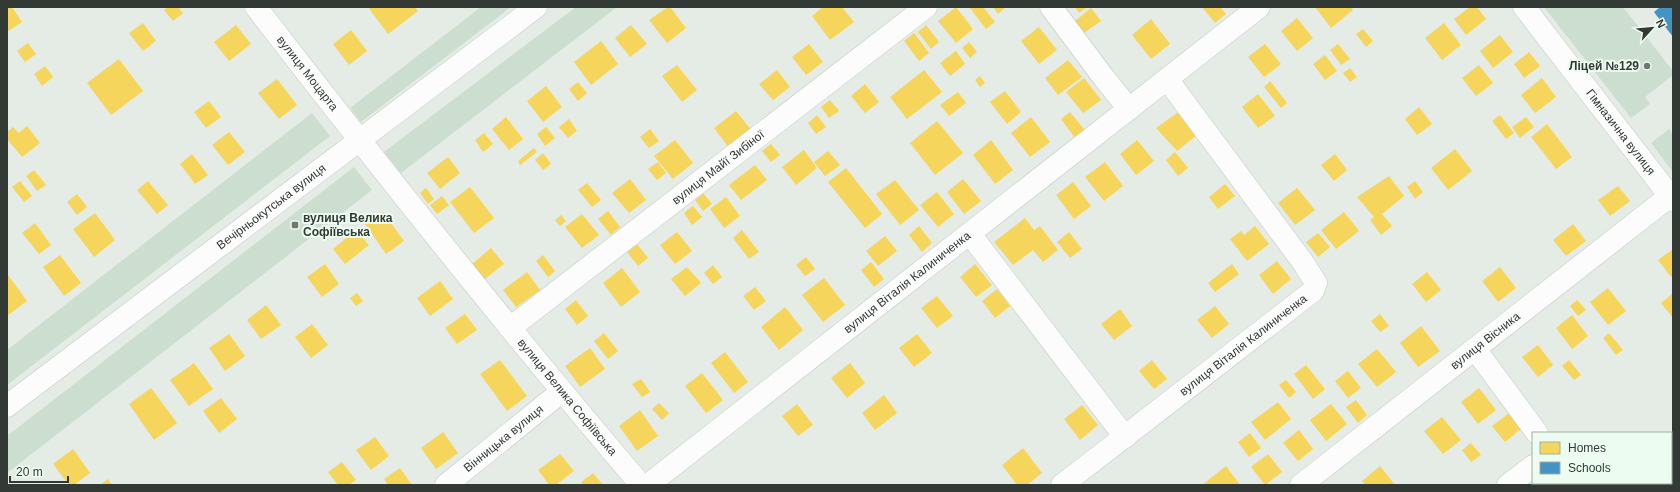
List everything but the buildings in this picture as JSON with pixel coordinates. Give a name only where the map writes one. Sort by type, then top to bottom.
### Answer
[{"type":"street","name":"вулиця Моцарта","points":[[256,7],[359,140]]},
{"type":"street","name":"Вечірньокутська вулиця","points":[[7,406],[536,7]]},
{"type":"street","name":"вулиця Майї Зибіної","points":[[510,328],[926,7]]},
{"type":"street","points":[[1051,7],[1129,109]]},
{"type":"street","name":"вулиця Віталія Калиниченка","points":[[648,485],[1260,7]]},
{"type":"street","name":"Гімназична вулиця","points":[[1524,7],[1672,198]]},
{"type":"street","name":"вулиця Віталія Калиниченка","points":[[1062,485],[1313,291],[1316,283],[1302,261],[1167,80]]},
{"type":"street","name":"вулиця Велика Софіївська","points":[[359,140],[561,392],[641,485]]},
{"type":"street","name":"вулиця Вісника","points":[[1300,485],[1672,198]]},
{"type":"street","points":[[970,234],[1125,437]]},
{"type":"street","points":[[1475,349],[1535,432]]},
{"type":"street","name":"Вінницька вулиця","points":[[446,485],[561,392]]},
{"type":"street","points":[[1508,485],[1532,467]]},
{"type":"green space","points":[[481,7],[511,7],[361,122],[350,108]]},
{"type":"green space","points":[[576,7],[617,7],[401,173],[384,152]]},
{"type":"green space","points":[[1544,7],[1623,7],[1673,71],[1673,75],[1645,97],[1650,104],[1631,118]]},
{"type":"green space","points":[[312,113],[330,136],[7,385],[7,350]]},
{"type":"green space","points":[[1669,129],[1673,134],[1673,172],[1651,143]]},
{"type":"green space","points":[[354,167],[372,190],[7,473],[7,436]]},
{"type":"place","name":"Ліцей №129","points":[[1647,66]]},
{"type":"place","name":"вулиця Велика Софіївська","points":[[295,225]]}]
